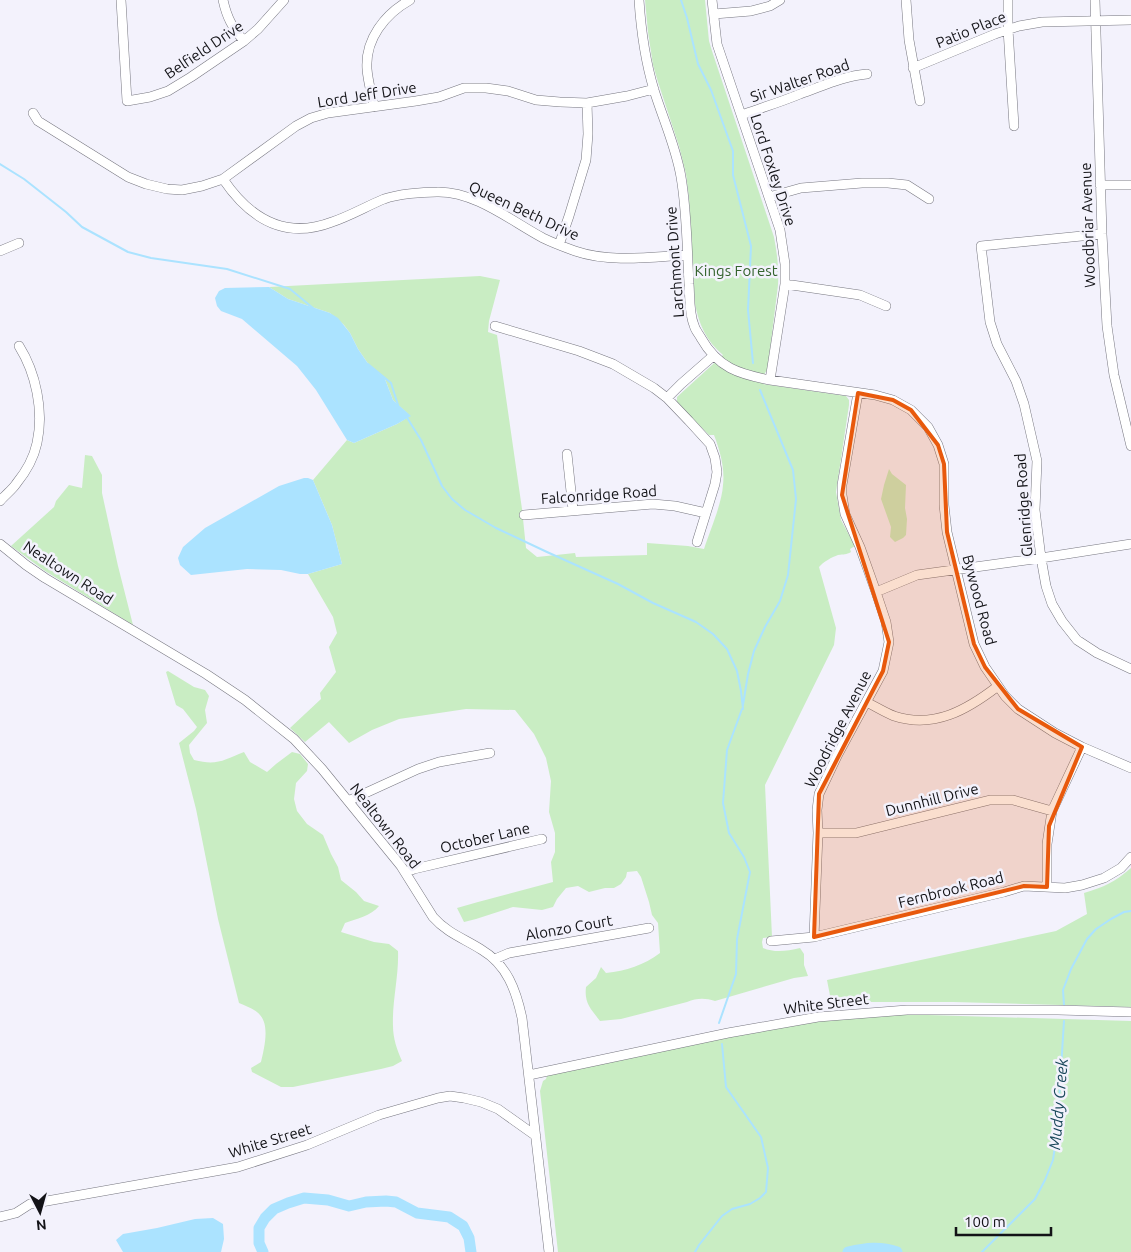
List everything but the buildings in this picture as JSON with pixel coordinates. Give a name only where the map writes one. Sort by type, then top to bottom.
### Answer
[{"type":"street","name":"Belfield Drive","points":[[121,0],[127,101],[150,97],[168,91],[199,72],[244,41],[258,29],[284,0]]},
{"type":"street","points":[[223,0],[226,14],[233,28],[244,41]]},
{"type":"street","points":[[374,107],[367,68],[371,41],[379,27],[388,17],[410,0]]},
{"type":"street","name":"Larchmont Drive","points":[[639,0],[644,51],[681,175],[684,195],[690,304],[694,325],[713,356],[737,372],[770,380],[875,395],[893,400],[911,410],[928,427],[938,445],[944,464],[944,478]]},
{"type":"street","name":"Lord Foxley Drive","points":[[712,0],[717,44],[780,230],[784,284],[770,380]]},
{"type":"street","points":[[714,14],[751,11],[770,6],[780,0]]},
{"type":"street","points":[[906,0],[910,40],[920,101]]},
{"type":"street","points":[[1008,0],[1014,126]]},
{"type":"street","name":"Woodbriar Avenue","points":[[1095,0],[1100,185],[1107,326],[1114,375],[1131,446]]},
{"type":"street","name":"Patio Place","points":[[914,68],[1008,29],[1042,22],[1131,20]]},
{"type":"street","name":"Sir Walter Road","points":[[741,115],[834,81],[853,75],[867,74]]},
{"type":"street","name":"Lord Jeff Drive","points":[[33,113],[38,121],[128,176],[146,184],[182,190],[224,179],[296,126],[311,118],[328,113],[439,97],[464,88],[508,91],[536,100],[586,103],[654,89]]},
{"type":"street","points":[[559,245],[586,160],[588,134],[586,103]]},
{"type":"street","name":"Queen Beth Drive","points":[[224,179],[233,194],[253,213],[265,221],[294,228],[309,229],[331,223],[386,199],[439,192],[464,196],[482,203],[544,238],[577,252],[616,258],[687,255]]},
{"type":"street","points":[[769,198],[801,188],[888,183],[907,185],[930,199]]},
{"type":"street","points":[[1100,185],[1131,185]]},
{"type":"street","name":"Glenridge Road","points":[[1102,234],[981,246],[990,322],[997,344],[1016,381],[1024,404],[1037,461],[1035,510],[1046,586],[1052,604],[1077,640],[1131,669]]},
{"type":"street","points":[[0,251],[19,242]]},
{"type":"street","points":[[784,284],[860,294],[886,306]]},
{"type":"street","points":[[495,326],[579,351],[613,364],[638,377],[667,398],[710,444],[715,458],[717,472],[715,484],[697,542]]},
{"type":"street","points":[[0,501],[16,485],[28,466],[36,444],[39,428],[39,408],[33,376],[26,356],[19,346]]},
{"type":"street","points":[[667,398],[713,356]]},
{"type":"street","name":"Woodridge Avenue","points":[[814,937],[819,794],[838,754],[884,671],[889,642],[886,622],[860,547],[845,514],[842,495],[842,485],[858,393]]},
{"type":"street","points":[[568,454],[573,510]]},
{"type":"street","name":"Bywood Road","points":[[944,478],[946,523],[974,644],[985,667],[1005,696],[1018,709],[1055,733],[1131,768]]},
{"type":"street","name":"Falconridge Road","points":[[524,515],[653,504],[676,506],[706,513]]},
{"type":"street","name":"Nealtown Road","points":[[0,544],[45,578],[206,674],[279,725],[294,738],[322,769],[406,872],[439,924],[495,959],[508,977],[516,995],[522,1018],[549,1252]]},
{"type":"street","points":[[876,592],[917,575],[1131,544]]},
{"type":"street","points":[[866,702],[892,715],[908,719],[942,717],[964,709],[998,686]]},
{"type":"street","points":[[1047,887],[1046,844],[1052,811],[1082,747]]},
{"type":"street","points":[[348,801],[432,764],[460,757],[490,753]]},
{"type":"street","name":"Dunnhill Drive","points":[[818,832],[856,833],[990,800],[1013,800],[1052,811]]},
{"type":"street","name":"October Lane","points":[[406,872],[542,839]]},
{"type":"street","name":"Fernbrook Road","points":[[771,942],[814,937],[1024,886],[1065,888],[1082,885],[1104,878],[1121,868],[1131,857]]},
{"type":"street","name":"Alonzo Court","points":[[495,959],[509,953],[648,928]]},
{"type":"street","name":"White Street","points":[[528,1075],[728,1033],[818,1017],[864,1012],[907,1010],[1058,1010],[1131,1012]]},
{"type":"street","name":"White Street","points":[[0,1217],[16,1213],[30,1204],[238,1167],[307,1145],[380,1115],[450,1096],[481,1102],[498,1110],[536,1136]]},
{"type":"highlighted area","points":[[858,393],[893,400],[911,410],[938,445],[944,464],[947,532],[974,644],[985,667],[1018,709],[1082,747],[1049,826],[1047,887],[1024,886],[814,937],[819,794],[883,671],[889,642],[842,495]]},
{"type":"green space","name":"Kings Forest","points":[[645,0],[705,0],[709,41],[774,237],[776,249],[778,285],[768,366],[763,384],[846,396],[849,400],[836,492],[841,520],[855,546],[850,549],[851,552],[833,557],[819,567],[836,628],[834,645],[765,785],[772,937],[763,938],[763,948],[781,951],[800,948],[804,954],[804,965],[808,976],[794,978],[715,1001],[698,999],[621,1019],[600,1021],[589,1006],[586,997],[586,987],[596,978],[601,967],[606,973],[621,971],[641,964],[660,953],[658,923],[652,915],[641,877],[637,871],[627,872],[621,884],[614,888],[589,892],[578,886],[566,888],[553,907],[542,910],[513,907],[464,922],[457,908],[553,882],[551,862],[555,852],[555,833],[549,812],[551,781],[546,758],[534,734],[515,710],[466,709],[399,719],[372,730],[349,743],[329,722],[305,742],[290,728],[321,699],[320,693],[336,672],[329,647],[337,633],[333,617],[308,574],[342,564],[332,525],[313,480],[347,440],[354,443],[397,424],[410,416],[393,400],[385,379],[369,365],[344,325],[330,313],[288,299],[269,287],[480,276],[500,280],[488,332],[497,335],[526,548],[537,557],[575,553],[576,557],[647,555],[647,543],[704,549],[722,492],[722,460],[714,435],[709,435],[677,403],[677,397],[723,355],[704,332],[695,304],[686,174],[653,65]]},
{"type":"green space","points":[[85,455],[92,456],[102,475],[102,493],[133,625],[45,571],[11,546],[54,507],[56,501],[69,485],[82,488]]},
{"type":"green space","points":[[889,469],[892,474],[906,485],[906,535],[895,542],[890,537],[891,527],[881,499]]},
{"type":"green space","points":[[168,671],[194,687],[205,690],[209,696],[205,710],[207,723],[189,745],[190,753],[194,760],[215,762],[244,752],[250,762],[267,772],[292,752],[300,754],[308,764],[307,771],[296,783],[294,799],[297,811],[307,824],[323,835],[338,867],[341,880],[364,901],[379,906],[368,915],[345,923],[341,932],[374,942],[389,944],[398,951],[393,1026],[396,1044],[402,1061],[381,1069],[293,1087],[281,1087],[252,1072],[251,1068],[261,1062],[264,1051],[265,1025],[258,1013],[239,1003],[218,919],[196,809],[179,743],[197,727],[183,709],[176,705],[166,672]]},
{"type":"green space","points":[[1131,868],[1131,1007],[953,1002],[867,1002],[832,1006],[827,980],[1056,931],[1087,914],[1084,893],[1109,884]]},
{"type":"green space","points":[[895,1014],[1131,1021],[1131,1252],[558,1252],[540,1091],[543,1081],[547,1076],[806,1021]]},
{"type":"water","points":[[269,287],[288,299],[330,313],[338,318],[350,333],[369,365],[385,379],[393,400],[411,416],[354,443],[347,440],[316,390],[297,366],[242,319],[221,311],[217,306],[215,298],[219,291],[225,288]]},
{"type":"water","points":[[304,478],[313,480],[332,525],[342,564],[308,574],[281,570],[247,569],[191,575],[180,565],[178,558],[183,547],[205,528],[279,486]]},
{"type":"water","points":[[213,1218],[223,1224],[224,1239],[221,1252],[123,1252],[116,1240],[123,1234],[195,1219]]},
{"type":"waterway","points":[[681,0],[698,64],[711,90],[733,151],[733,175],[751,246],[748,310],[753,363]]},
{"type":"waterway","points":[[0,164],[24,179],[82,227],[128,252],[151,258],[227,269],[290,289],[313,308]]},
{"type":"waterway","points":[[368,364],[391,383],[398,405]]},
{"type":"waterway","points":[[743,705],[754,651],[780,601],[788,575],[796,499],[793,470],[760,390]]},
{"type":"waterway","points":[[406,416],[421,440],[442,486],[452,499],[465,510],[496,528],[696,622],[713,634],[727,649],[737,671],[743,709]]},
{"type":"waterway","points":[[719,1023],[736,974],[737,939],[750,872],[744,857],[729,833],[723,803],[727,750],[742,709]]},
{"type":"waterway","name":"Muddy Creek","points":[[1064,1005],[1063,990],[1071,969],[1087,939],[1096,929],[1111,919],[1124,912],[1131,911]]},
{"type":"waterway","name":"Muddy Creek","points":[[982,1252],[1035,1199],[1053,1160],[1057,1132],[1064,1021]]},
{"type":"waterway","points":[[695,1252],[722,1216],[732,1209],[750,1204],[766,1192],[768,1168],[761,1137],[726,1087],[722,1044]]},
{"type":"waterway","points":[[263,1252],[259,1243],[259,1228],[265,1218],[274,1209],[304,1198],[328,1200],[349,1206],[366,1202],[396,1202],[417,1213],[449,1217],[463,1226],[469,1238],[471,1252]]},
{"type":"waterway","points":[[848,1252],[873,1248],[897,1252]]}]
